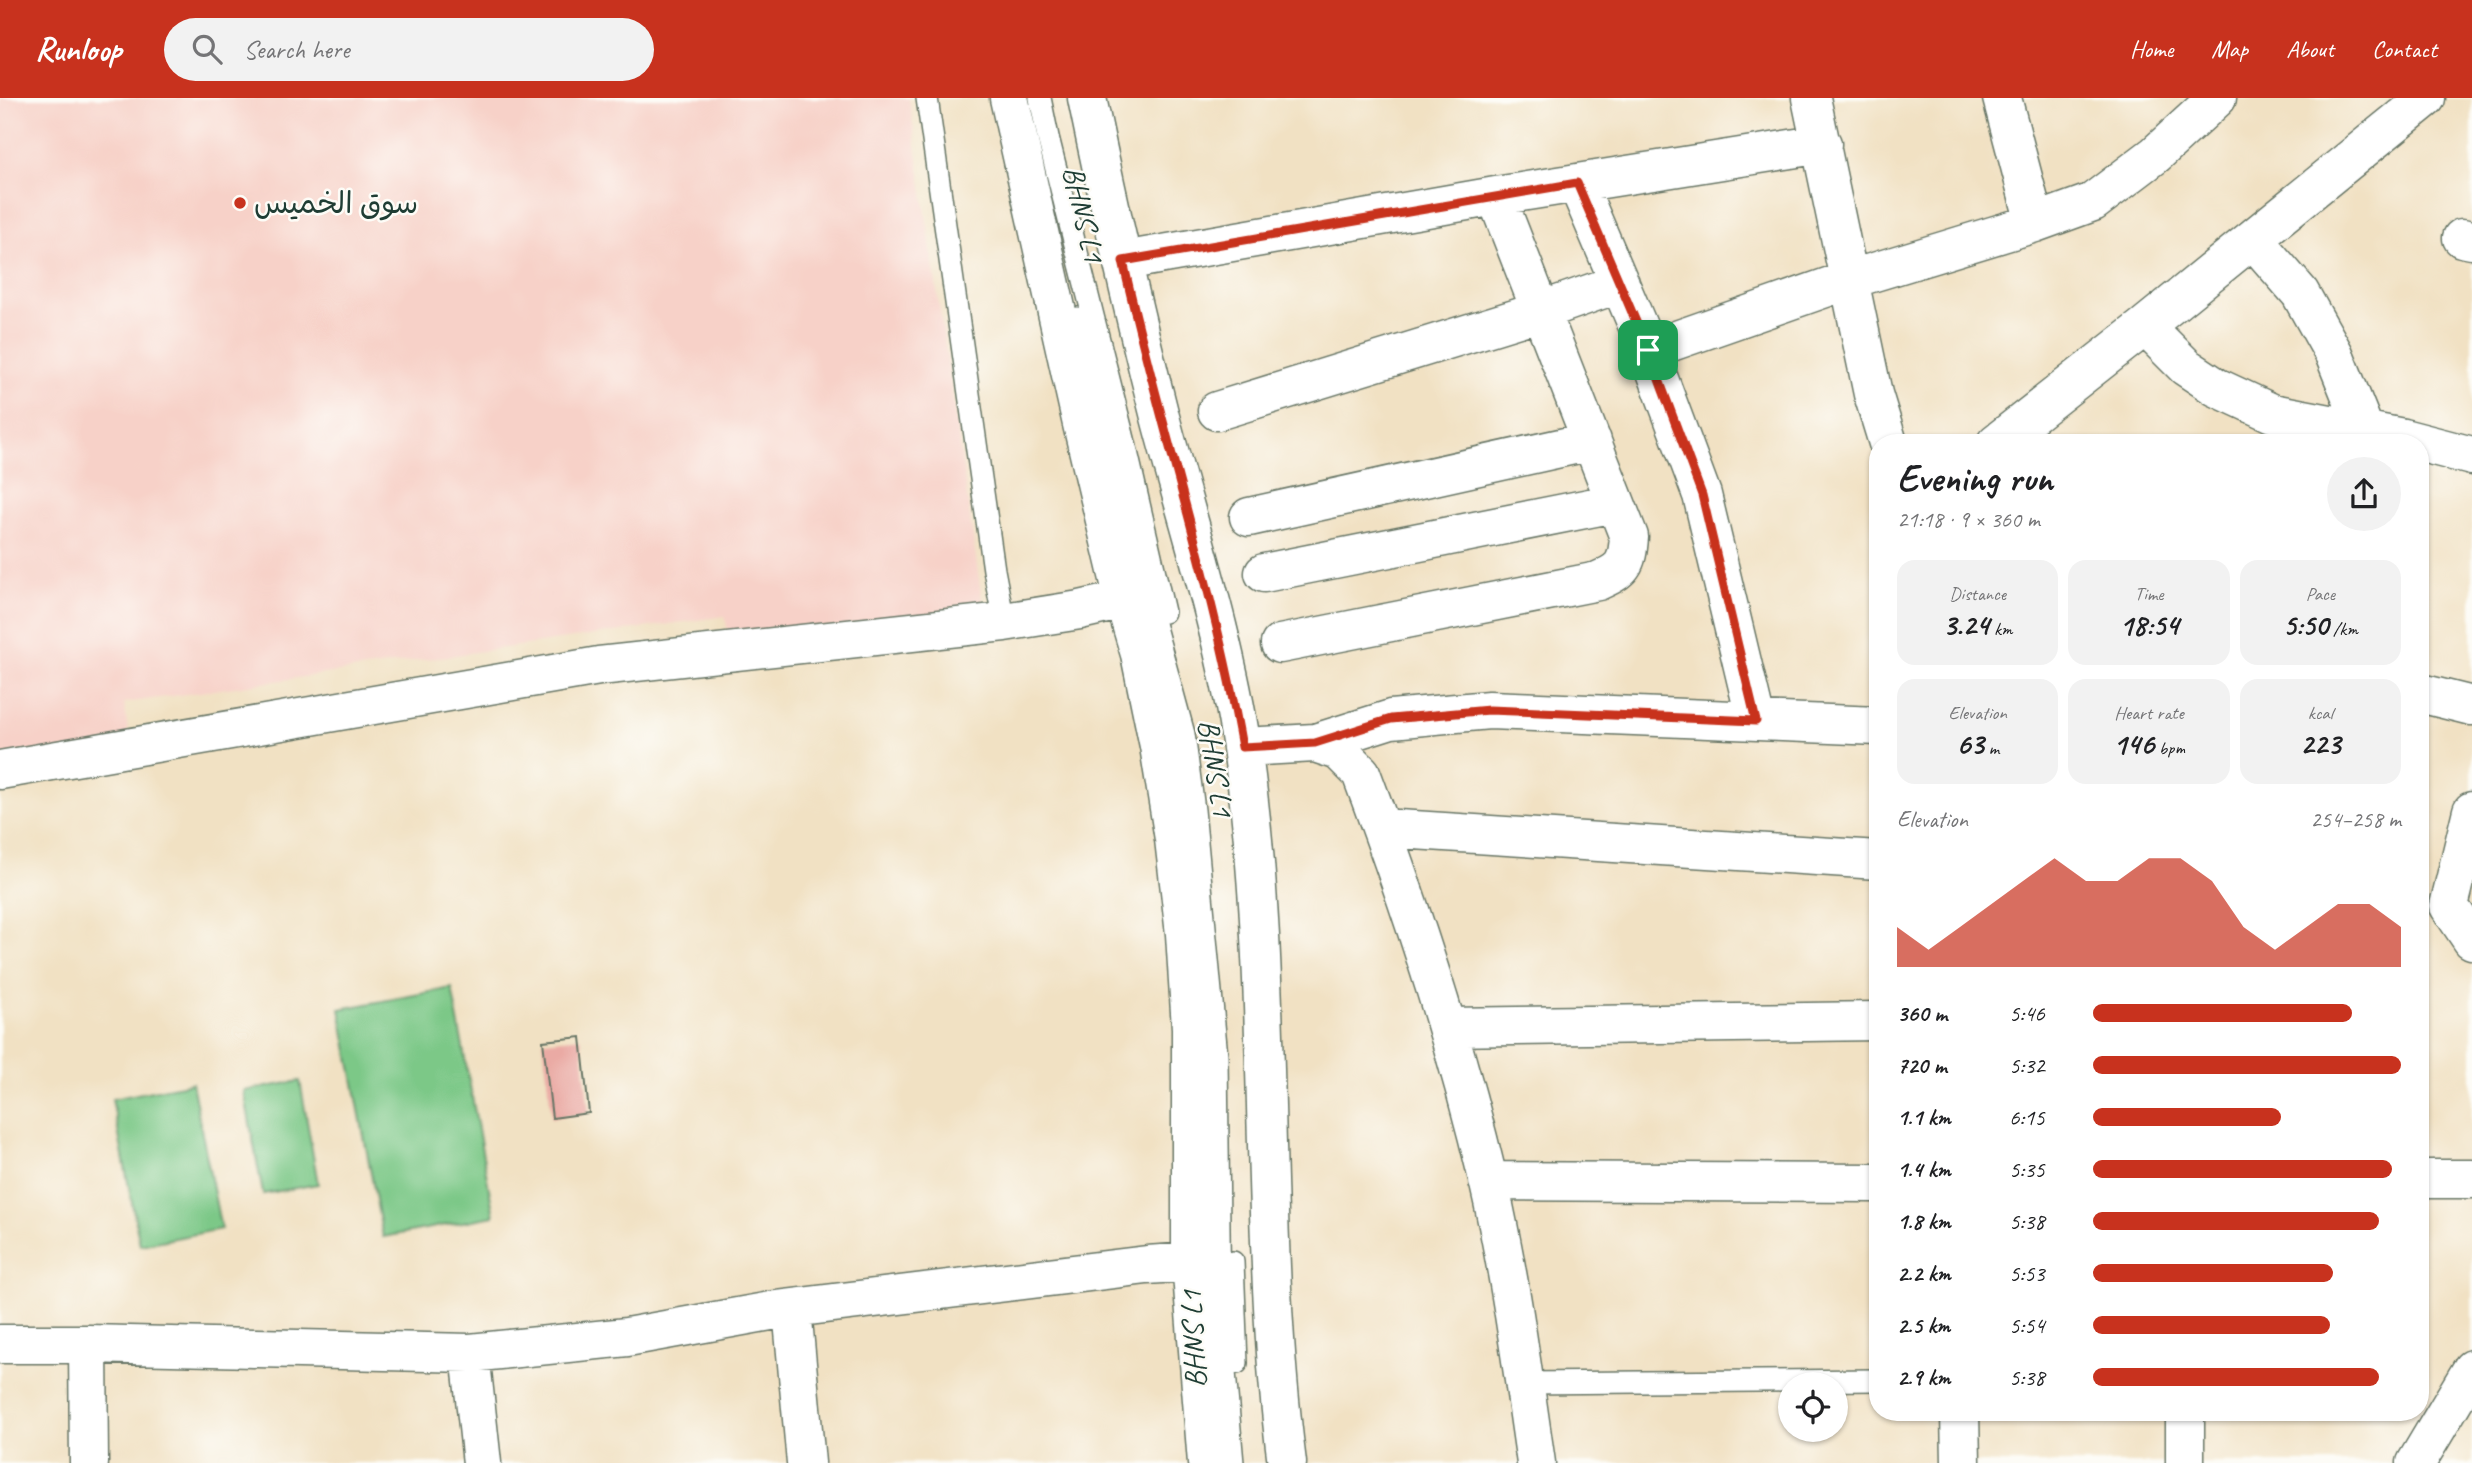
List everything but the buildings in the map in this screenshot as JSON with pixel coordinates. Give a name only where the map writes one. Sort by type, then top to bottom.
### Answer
[{"type":"street","points":[[1009,98],[1050,286],[1124,600],[1140,654],[1174,839],[1192,1028],[1191,1262],[1207,1463]]},
{"type":"street","points":[[1087,98],[1160,417],[1213,604],[1242,747],[1256,856],[1262,944],[1270,1231],[1287,1463]]},
{"type":"street","points":[[1811,98],[1873,394],[1885,434]]},
{"type":"street","points":[[2002,98],[2035,223]]},
{"type":"street","points":[[2008,434],[2145,327],[2426,98]]},
{"type":"street","points":[[1648,350],[1848,280],[2035,223],[2093,202],[2155,155],[2213,99]]},
{"type":"street","points":[[1123,261],[1496,196],[1822,144]]},
{"type":"street","points":[[1577,183],[1648,350],[1702,495],[1756,721]]},
{"type":"street","points":[[1280,644],[1598,581],[1618,572],[1628,556],[1629,537],[1496,196]]},
{"type":"street","points":[[2253,239],[2300,293],[2334,354],[2365,431]]},
{"type":"street","points":[[1217,411],[1541,311],[1620,283]]},
{"type":"street","points":[[2145,327],[2186,367],[2269,428],[2365,431],[2376,434]]},
{"type":"street","points":[[1249,517],[1592,441]]},
{"type":"street","points":[[2429,447],[2472,456]]},
{"type":"street","points":[[1264,573],[1615,503]]},
{"type":"street","points":[[0,770],[599,666],[1004,622],[1124,600]]},
{"type":"street","points":[[2429,695],[2472,706]]},
{"type":"street","points":[[1242,747],[1315,743],[1391,719],[1489,710],[1869,726]]},
{"type":"street","points":[[1315,743],[1339,751],[1362,773],[1448,1027],[1489,1181],[1507,1273],[1536,1463]]},
{"type":"street","points":[[2472,811],[2450,890],[2472,940]]},
{"type":"street","points":[[1382,828],[1869,859]]},
{"type":"street","points":[[1448,1027],[1869,1021]]},
{"type":"street","points":[[2429,1179],[2472,1179]]},
{"type":"street","points":[[1489,1181],[1869,1183]]},
{"type":"street","points":[[0,1344],[470,1353],[627,1338],[792,1309],[1147,1265],[1191,1262]]},
{"type":"street","points":[[792,1309],[806,1463]]},
{"type":"street","points":[[88,1344],[89,1463]]},
{"type":"street","points":[[470,1353],[482,1463]]},
{"type":"street","points":[[2416,1463],[2449,1386]]},
{"type":"street","points":[[1960,1421],[1961,1463]]},
{"type":"street","points":[[2185,1421],[2185,1463]]},
{"type":"lane","points":[[927,98],[994,570],[1004,622]]},
{"type":"lane","name":"BHNS L1","points":[[1026,98],[1130,539],[1184,734],[1194,810],[1217,1056],[1220,1315],[1233,1463]]},
{"type":"lane","name":"BHNS L1","points":[[1040,98],[1147,536],[1200,774],[1224,1044],[1243,1463]]},
{"type":"lane","points":[[1524,1383],[1869,1380]]},
{"type":"shaded area","points":[[0,98],[909,98],[987,634],[734,671],[725,616],[124,703],[131,751],[0,770]]},
{"type":"green space","points":[[452,988],[494,1216],[383,1237],[340,1009]]},
{"type":"green space","points":[[300,1081],[318,1184],[263,1194],[244,1091]]},
{"type":"green space","points":[[192,1083],[221,1229],[140,1245],[112,1099]]},
{"type":"place","name":"سوق الخميس","points":[[240,203]]},
{"type":"route","points":[[1577,183],[1648,350],[1702,495],[1756,721],[1489,710],[1391,719],[1315,743],[1242,747],[1213,604],[1160,417],[1123,261],[1577,183]]}]
